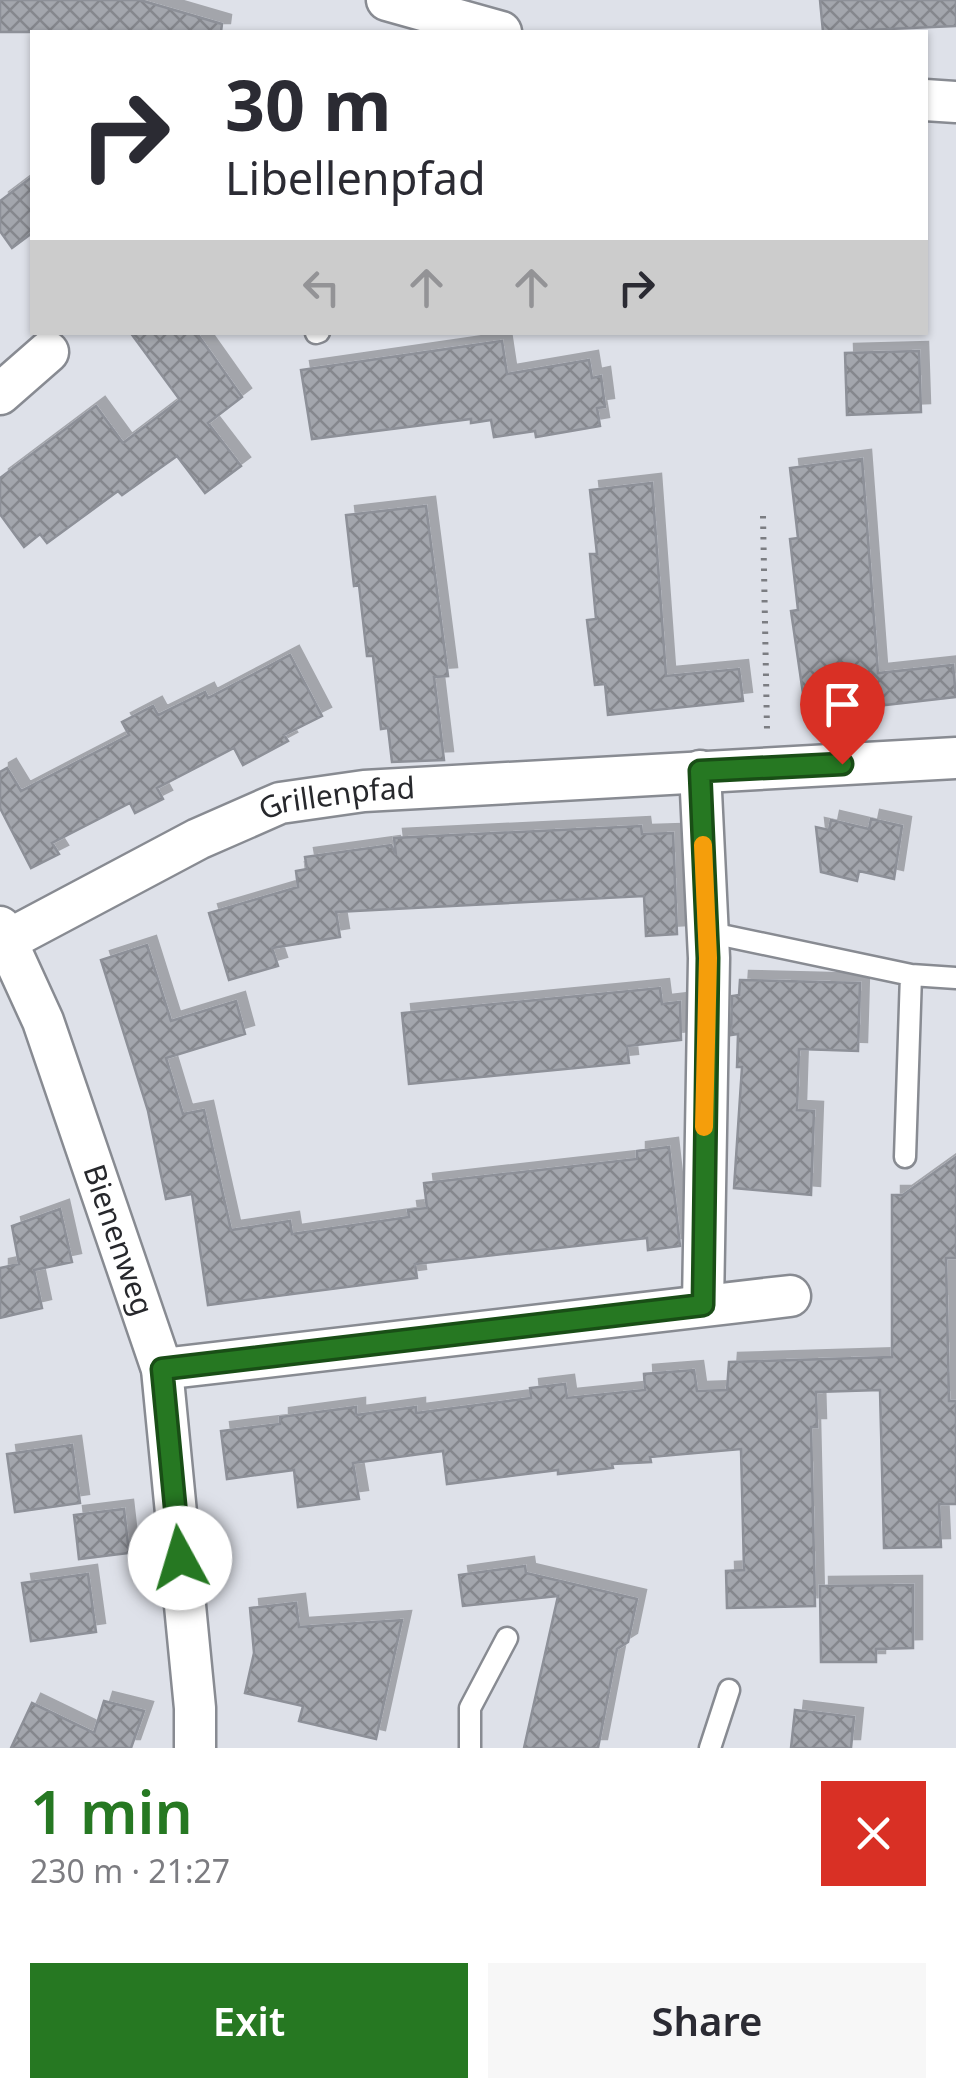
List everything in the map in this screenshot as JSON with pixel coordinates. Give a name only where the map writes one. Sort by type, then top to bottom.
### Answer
[{"type":"street","points":[[387,0],[494,30]]},
{"type":"street","points":[[928,100],[956,102]]},
{"type":"street","points":[[0,394],[48,352]]},
{"type":"street","name":"Grillenpfad","points":[[4,934],[280,803],[364,791],[956,758]]},
{"type":"street","points":[[700,771],[708,945],[703,1305]]},
{"type":"street","name":"Bienenweg","points":[[4,934],[100,1179],[162,1369],[196,1708],[195,1748]]},
{"type":"street","points":[[162,1369],[790,1296]]},
{"type":"lane","points":[[956,102],[956,120]]},
{"type":"lane","points":[[708,945],[956,978]]},
{"type":"lane","points":[[906,1157],[911,975]]},
{"type":"lane","points":[[470,1748],[470,1708],[507,1638]]},
{"type":"lane","points":[[710,1748],[729,1690]]},
{"type":"path","points":[[763,516],[767,768]]},
{"type":"building","points":[[0,0],[140,0],[222,24],[221,30],[0,32]]},
{"type":"building","points":[[820,0],[956,0],[956,26],[823,30]]},
{"type":"building","points":[[30,178],[30,234],[12,248],[0,231],[0,201]]},
{"type":"building","points":[[132,335],[198,335],[242,397],[208,423],[241,466],[205,493],[177,456],[122,495],[118,491],[47,543],[40,534],[24,547],[0,514],[0,478],[96,406],[123,443],[180,400]]},
{"type":"building","points":[[502,341],[507,374],[589,360],[592,378],[601,376],[605,407],[597,408],[600,426],[536,437],[535,431],[494,437],[491,420],[471,423],[471,419],[312,439],[301,370]]},
{"type":"building","points":[[919,351],[921,412],[847,415],[845,353]]},
{"type":"building","points":[[862,459],[878,673],[953,665],[956,697],[806,714],[791,611],[798,610],[790,539],[798,538],[790,468]]},
{"type":"building","points":[[652,483],[666,676],[739,669],[743,701],[608,715],[605,684],[595,685],[587,620],[596,619],[590,554],[597,554],[590,490]]},
{"type":"building","points":[[426,506],[448,676],[434,677],[444,760],[392,762],[388,728],[381,729],[373,656],[367,656],[346,515]]},
{"type":"building","points":[[290,655],[322,716],[284,735],[288,741],[243,765],[234,748],[157,788],[163,799],[135,813],[130,803],[52,843],[59,854],[31,868],[0,808],[0,772],[7,768],[21,791],[129,735],[122,722],[153,706],[158,715],[205,692],[208,698]]},
{"type":"building","points":[[871,819],[902,826],[894,879],[859,871],[857,881],[821,872],[816,827],[829,830],[831,820],[869,829]]},
{"type":"building","points":[[641,826],[642,834],[673,833],[677,934],[646,936],[644,896],[336,912],[340,937],[272,948],[278,966],[229,980],[209,913],[298,887],[296,871],[307,869],[305,857],[391,845],[396,855],[394,838]]},
{"type":"building","points":[[147,945],[171,1021],[236,1001],[245,1034],[166,1058],[183,1114],[204,1110],[231,1230],[290,1221],[292,1234],[409,1217],[408,1210],[427,1208],[424,1183],[637,1159],[637,1151],[669,1147],[680,1246],[648,1250],[647,1238],[415,1264],[417,1278],[208,1305],[192,1194],[166,1199],[148,1111],[101,960]]},
{"type":"building","points":[[740,980],[860,983],[858,1051],[799,1049],[797,1110],[814,1111],[811,1195],[734,1188],[742,1067],[737,1067],[738,1034],[731,1035],[732,996],[739,995]]},
{"type":"building","points":[[660,988],[662,1004],[680,1002],[681,1040],[627,1046],[629,1063],[409,1084],[402,1013]]},
{"type":"building","points":[[956,1157],[956,1258],[946,1258],[949,1401],[956,1401],[956,1504],[939,1504],[941,1547],[884,1548],[880,1390],[816,1392],[817,1427],[811,1427],[815,1606],[727,1608],[726,1571],[744,1570],[741,1449],[650,1457],[651,1462],[612,1464],[613,1468],[558,1474],[558,1470],[447,1484],[443,1451],[353,1463],[359,1499],[298,1507],[294,1470],[227,1479],[221,1431],[280,1424],[280,1417],[356,1407],[356,1415],[416,1407],[416,1413],[531,1398],[530,1388],[565,1384],[567,1398],[645,1390],[644,1374],[694,1370],[697,1391],[727,1390],[729,1362],[892,1357],[892,1195],[903,1195]]},
{"type":"building","points":[[60,1209],[72,1262],[34,1270],[42,1308],[0,1318],[0,1268],[19,1264],[12,1226]]},
{"type":"building","points":[[72,1445],[80,1503],[15,1512],[7,1454]]},
{"type":"building","points":[[124,1509],[129,1553],[79,1559],[74,1515]]},
{"type":"building","points":[[525,1566],[526,1573],[637,1599],[628,1642],[617,1649],[598,1748],[524,1748],[558,1596],[463,1606],[459,1575]]},
{"type":"building","points":[[88,1574],[96,1632],[31,1641],[22,1583]]},
{"type":"building","points":[[913,1585],[913,1648],[876,1649],[876,1662],[821,1662],[820,1586]]},
{"type":"building","points":[[296,1603],[299,1627],[402,1620],[376,1739],[299,1721],[303,1706],[245,1693],[254,1653],[250,1608]]},
{"type":"building","points":[[104,1701],[144,1711],[131,1748],[11,1748],[32,1703],[94,1733]]},
{"type":"building","points":[[795,1710],[854,1717],[851,1748],[791,1748]]},
{"type":"slow traffic","points":[[703,845],[708,958],[704,1127]]},
{"type":"route","points":[[180,1558],[162,1369],[703,1305],[708,958],[700,771],[842,764]]}]
